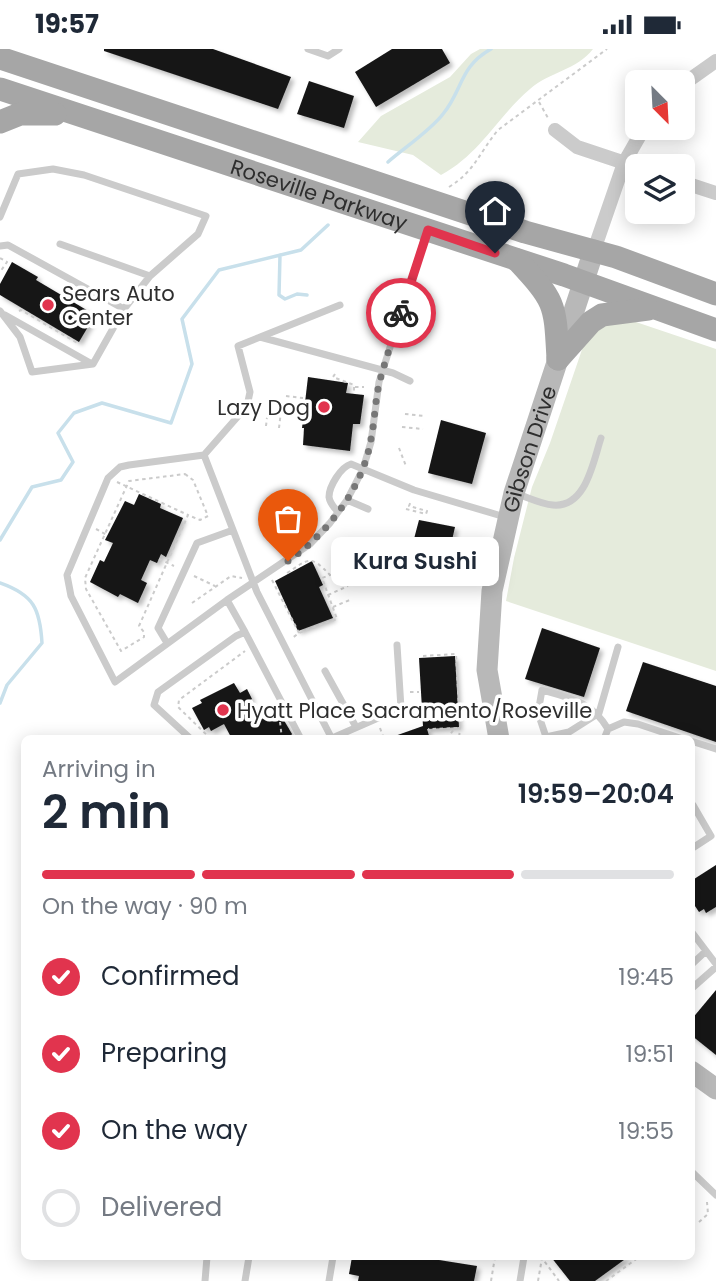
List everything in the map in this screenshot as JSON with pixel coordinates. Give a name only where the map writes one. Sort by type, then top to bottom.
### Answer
[{"type":"main road","name":"Roseville Parkway","points":[[3,60],[525,232],[594,250],[716,294]]},
{"type":"main road","name":"Roseville Parkway","points":[[0,89],[583,281],[716,330]]},
{"type":"main road","points":[[0,122],[20,114],[74,114]]},
{"type":"main road","points":[[517,260],[550,299],[555,313],[558,359]]},
{"type":"main road","points":[[558,359],[591,322],[602,315],[655,309]]},
{"type":"street","points":[[695,76],[716,61]]},
{"type":"street","points":[[555,130],[577,147],[625,163]]},
{"type":"street","points":[[594,250],[625,177]]},
{"type":"street","points":[[695,186],[716,193]]},
{"type":"street","name":"Gibson Drive","points":[[498,735],[487,670],[492,591],[514,493],[594,250]]},
{"type":"street","points":[[695,1074],[716,1089]]},
{"type":"lane","points":[[308,49],[328,56],[339,49]]},
{"type":"lane","points":[[0,217],[18,174],[53,169],[84,175],[206,216],[198,234],[150,276],[124,309],[93,364]]},
{"type":"lane","points":[[340,305],[238,346],[250,392],[247,406],[204,455],[120,467],[108,478],[67,576],[71,596],[115,681],[310,544],[347,500],[363,468],[371,442],[379,382],[428,230]]},
{"type":"lane","points":[[60,244],[150,276]]},
{"type":"lane","points":[[0,246],[8,245],[124,309]]},
{"type":"lane","points":[[1,312],[20,337],[32,372],[93,364]]},
{"type":"lane","points":[[1,312],[93,364]]},
{"type":"lane","points":[[260,337],[383,370],[410,381]]},
{"type":"lane","points":[[514,493],[554,505],[571,502],[583,488],[601,438]]},
{"type":"lane","points":[[204,455],[253,582],[329,735]]},
{"type":"lane","points":[[338,512],[332,506],[329,492],[340,471],[351,464],[414,490],[508,518]]},
{"type":"lane","points":[[347,500],[368,509]]},
{"type":"lane","points":[[167,643],[158,628],[197,543],[233,530]]},
{"type":"lane","points":[[227,600],[299,735]]},
{"type":"lane","points":[[187,735],[154,705],[158,692],[245,632]]},
{"type":"lane","points":[[338,735],[401,708],[397,645]]},
{"type":"lane","points":[[555,735],[569,732],[599,713],[618,647]]},
{"type":"lane","points":[[325,671],[356,727]]},
{"type":"lane","points":[[545,735],[538,713],[542,690],[571,698],[599,713],[608,729]]},
{"type":"lane","points":[[606,735],[608,729],[624,722],[671,735]]},
{"type":"lane","points":[[695,742],[716,749]]},
{"type":"lane","points":[[695,808],[711,836],[695,846]]},
{"type":"lane","points":[[695,936],[716,965],[695,986]]},
{"type":"lane","points":[[695,961],[706,951]]},
{"type":"lane","points":[[695,980],[698,983]]},
{"type":"lane","points":[[695,1175],[716,1195]]},
{"type":"lane","points":[[205,1281],[207,1260]]},
{"type":"lane","points":[[245,1281],[248,1260]]},
{"type":"lane","points":[[328,1281],[332,1260]]},
{"type":"lane","points":[[520,1281],[524,1260]]},
{"type":"path","points":[[437,203],[445,190],[470,172],[486,144],[498,130],[607,49]]},
{"type":"path","points":[[538,101],[555,130]]},
{"type":"path","points":[[0,258],[7,262],[0,272]]},
{"type":"path","points":[[16,314],[21,310],[79,344]]},
{"type":"path","points":[[335,374],[333,377],[355,387],[364,387]]},
{"type":"path","points":[[351,383],[353,376]]},
{"type":"path","points":[[354,393],[355,387]]},
{"type":"path","points":[[286,396],[303,398]]},
{"type":"path","points":[[266,426],[268,409]]},
{"type":"path","points":[[279,428],[282,410],[302,411]]},
{"type":"path","points":[[405,414],[424,416]]},
{"type":"path","points":[[402,427],[423,429]]},
{"type":"path","points":[[399,449],[406,465]]},
{"type":"path","points":[[108,478],[126,486],[188,515],[200,520],[208,516],[194,480],[185,474],[133,480],[126,486],[85,578],[85,584],[117,649],[121,651],[144,637],[139,626],[188,515]]},
{"type":"path","points":[[406,509],[426,514],[427,511],[409,506],[411,501]]},
{"type":"path","points":[[88,526],[106,534]]},
{"type":"path","points":[[159,559],[177,568]]},
{"type":"path","points":[[291,639],[299,633],[337,619],[322,578],[330,575],[312,559],[272,580],[299,633]]},
{"type":"path","points":[[190,574],[216,586]]},
{"type":"path","points":[[192,603],[231,576],[243,578]]},
{"type":"path","points":[[327,595],[348,586]]},
{"type":"path","points":[[332,608],[352,599]]},
{"type":"path","points":[[208,735],[178,707],[179,700],[246,650]]},
{"type":"path","points":[[423,656],[456,654],[459,735]]},
{"type":"path","points":[[450,735],[455,728]]},
{"type":"path","points":[[431,735],[429,730],[460,728]]},
{"type":"path","points":[[699,1221],[708,1215],[707,1202]]},
{"type":"path","points":[[491,1281],[494,1260]]},
{"type":"path","points":[[538,1281],[542,1260]]},
{"type":"path","points":[[544,1260],[559,1281]]},
{"type":"path","points":[[606,1281],[632,1260]]},
{"type":"green space","points":[[480,49],[593,49],[579,62],[530,89],[478,146],[441,175],[413,155],[358,142],[381,116],[450,77],[471,54]]},
{"type":"green space","points":[[627,319],[716,349],[716,671],[506,601],[532,487],[587,335],[600,322]]},
{"type":"building","points":[[104,49],[213,49],[291,77],[278,109]]},
{"type":"building","points":[[392,49],[442,49],[450,63],[376,107],[355,72]]},
{"type":"building","points":[[309,81],[354,96],[344,128],[297,114]]},
{"type":"building","name":"Sears Auto Center","points":[[12,262],[38,277],[36,280],[95,315],[79,342],[0,295],[0,284]]},
{"type":"building","name":"Lazy Dog","points":[[308,377],[348,383],[346,393],[364,395],[360,424],[353,424],[350,451],[303,445],[302,428]]},
{"type":"building","points":[[441,420],[486,433],[472,484],[428,473]]},
{"type":"building","points":[[139,494],[161,504],[160,508],[183,518],[166,557],[161,554],[157,563],[150,560],[141,580],[147,583],[138,603],[120,594],[118,597],[90,582],[100,560],[104,562],[113,543],[105,540],[125,501],[134,505]]},
{"type":"building","points":[[419,520],[455,527],[449,553],[453,554],[450,568],[440,566],[441,561],[410,554]]},
{"type":"building","points":[[312,561],[323,585],[319,587],[333,618],[298,631],[275,581]]},
{"type":"building","points":[[542,628],[600,648],[584,697],[525,679]]},
{"type":"building","points":[[455,656],[459,727],[427,729],[429,735],[398,735],[423,726],[419,658]]},
{"type":"building","points":[[643,662],[716,686],[716,742],[626,711]]},
{"type":"building","name":"Hyatt Place Sacramento/Roseville","points":[[234,683],[240,693],[247,689],[252,699],[249,701],[259,719],[276,717],[276,720],[282,717],[292,734],[230,735],[224,724],[211,731],[209,727],[204,730],[192,708],[202,703],[200,700]]},
{"type":"building","points":[[716,865],[716,907],[706,913],[704,909],[699,912],[695,906],[695,878]]},
{"type":"building","points":[[716,990],[716,1055],[695,1038],[695,1015]]},
{"type":"building","points":[[351,1260],[439,1260],[477,1266],[474,1281],[358,1281],[359,1276],[349,1274]]},
{"type":"building","points":[[553,1260],[624,1260],[595,1281],[570,1281]]},
{"type":"waterway","points":[[388,162],[438,120],[467,71],[491,49]]},
{"type":"waterway","points":[[0,540],[32,487],[61,480],[73,462],[58,433],[74,413],[102,403],[171,423],[192,364],[182,319],[219,270],[301,250],[328,225]]},
{"type":"waterway","points":[[280,255],[279,295],[285,299],[297,294],[307,295]]},
{"type":"waterway","points":[[0,583],[21,593],[33,605],[37,612],[42,643],[7,685],[0,703]]},
{"type":"way so far","points":[[288,561],[310,544],[330,523],[347,500],[363,468],[371,442],[379,382],[401,313]]},
{"type":"place","name":"Sears Auto Center","points":[[48,305]]},
{"type":"place","name":"Lazy Dog","points":[[324,407]]},
{"type":"place","name":"Kura Sushi","points":[[288,561]]},
{"type":"place","name":"Hyatt Place Sacramento/Roseville","points":[[223,710]]},
{"type":"route","points":[[401,313],[428,230],[495,253]]}]
